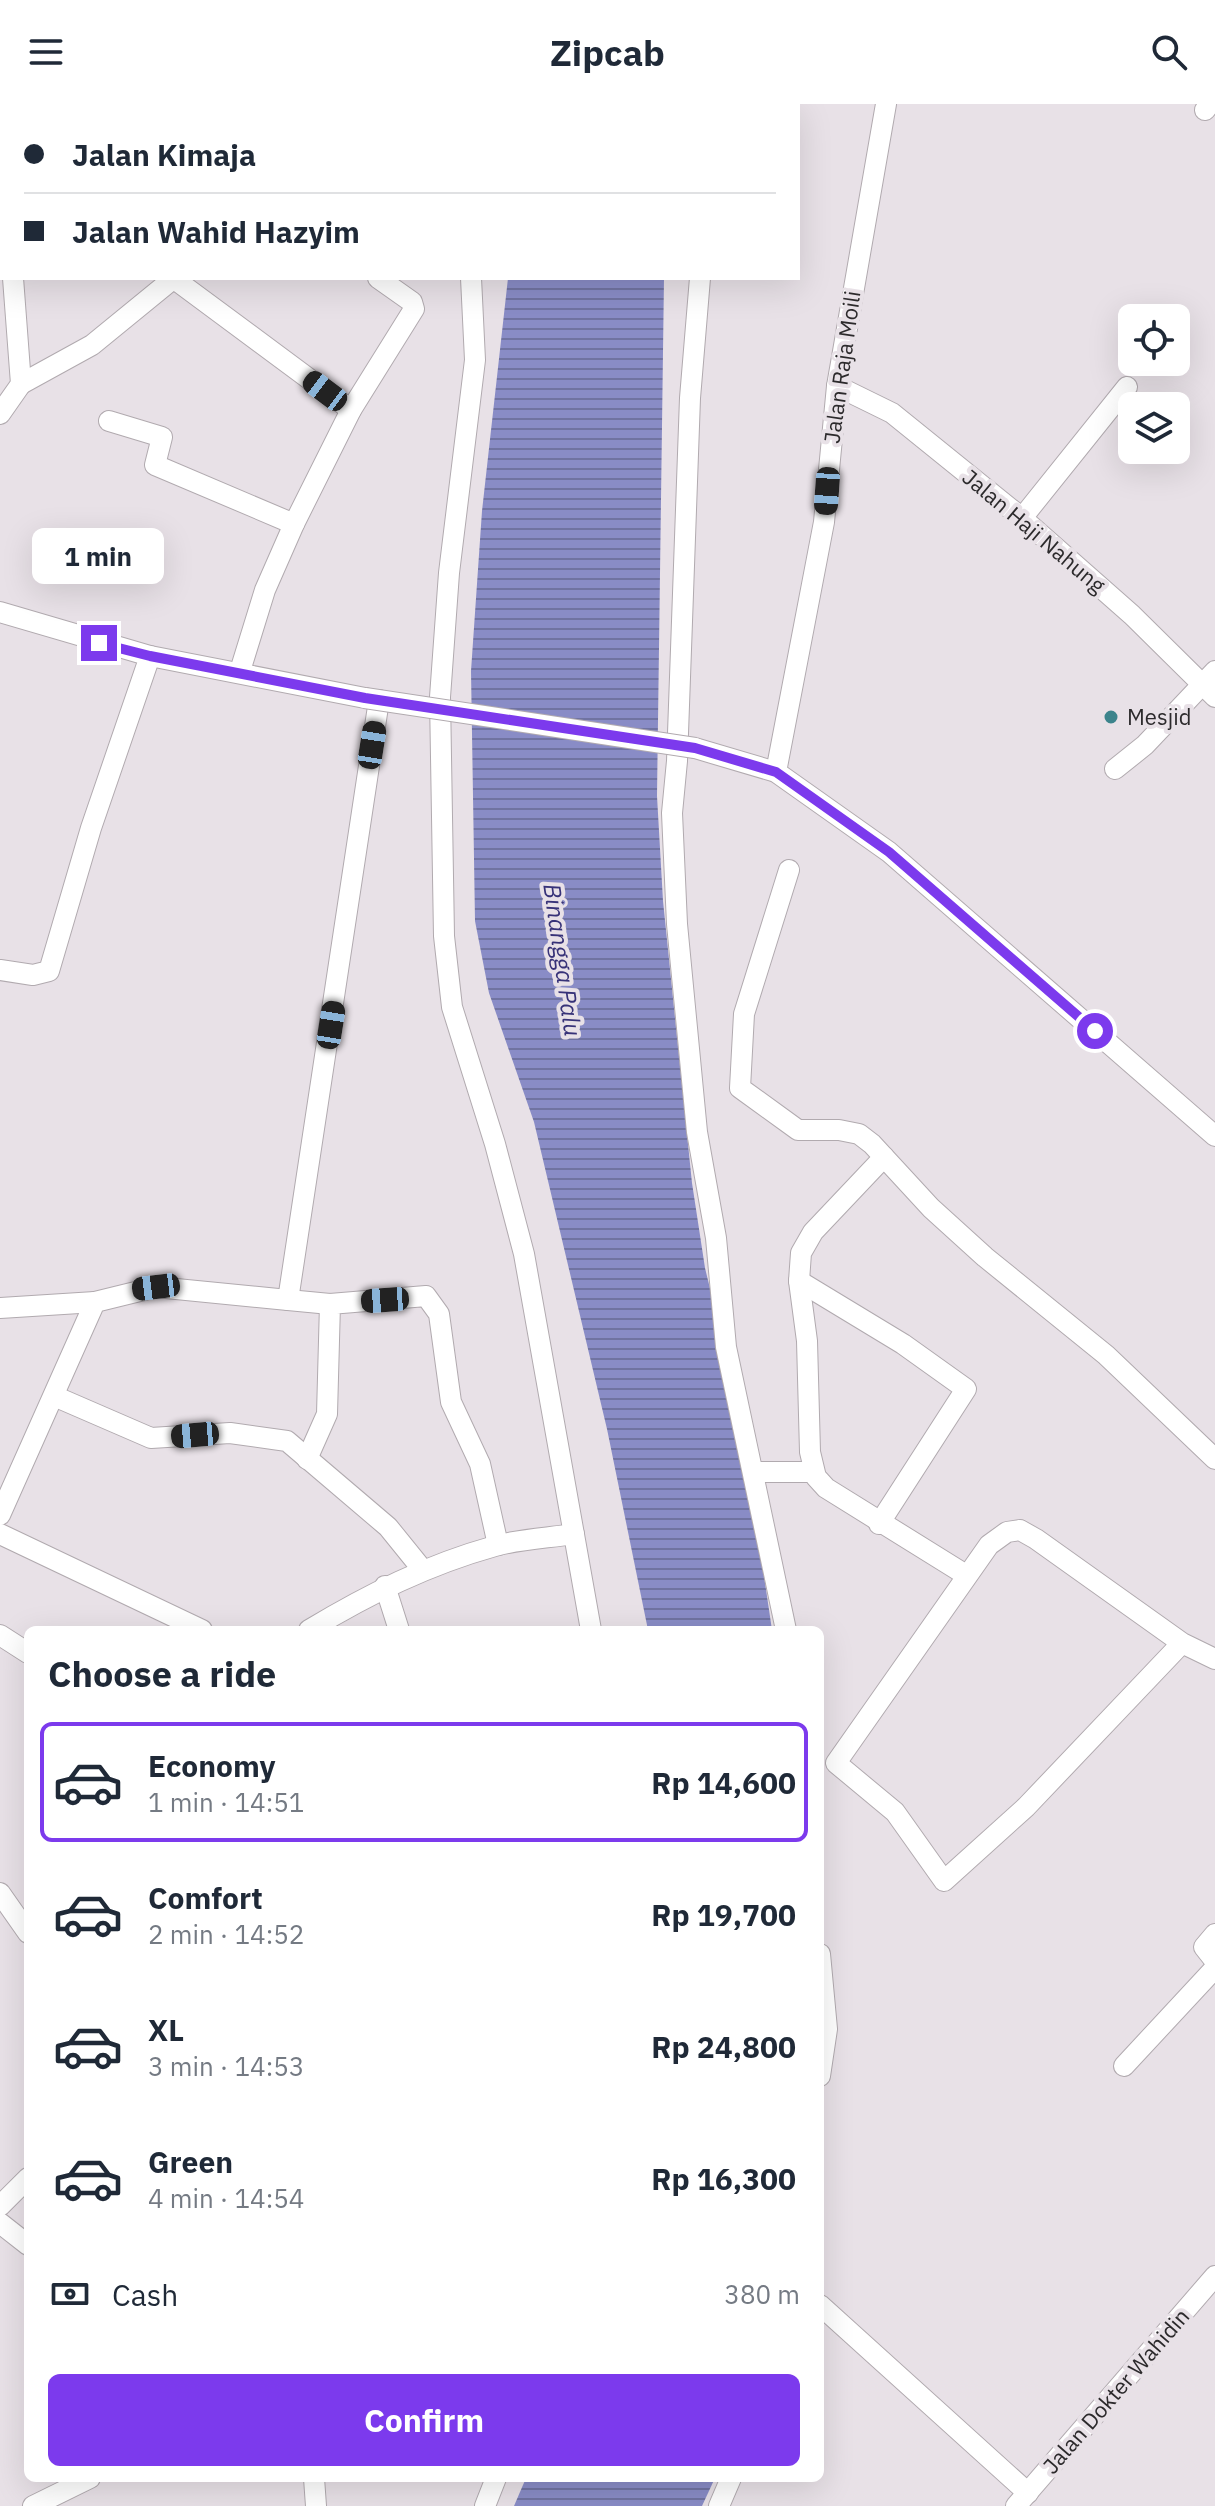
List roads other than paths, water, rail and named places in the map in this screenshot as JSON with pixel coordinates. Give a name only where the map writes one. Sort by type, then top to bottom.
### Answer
[{"type":"street","name":"Jalan Raja Moili","points":[[776,772],[824,522],[837,386],[886,104]]},
{"type":"street","points":[[13,280],[21,384]]},
{"type":"street","points":[[0,414],[21,384],[92,345],[171,280]]},
{"type":"street","points":[[176,280],[351,410]]},
{"type":"street","points":[[240,671],[265,590],[294,524],[351,410],[414,309],[412,302],[381,280]]},
{"type":"street","points":[[471,280],[475,360],[449,573],[440,697],[444,936],[452,1007],[495,1144],[524,1254],[590,1626]]},
{"type":"street","points":[[700,280],[690,398],[672,813],[677,924],[697,1132],[716,1238],[726,1347],[785,1626]]},
{"type":"street","name":"Jalan Haji Nahung","points":[[837,386],[892,413],[1022,518],[1211,683]]},
{"type":"street","points":[[1022,518],[1127,387]]},
{"type":"street","points":[[109,421],[162,437],[155,465],[294,524]]},
{"type":"street","points":[[0,612],[150,656],[372,699],[695,748],[776,772],[889,852],[1215,1136]]},
{"type":"street","points":[[0,970],[42,975],[49,971],[91,828],[150,656]]},
{"type":"street","points":[[1115,769],[1211,683]]},
{"type":"street","points":[[288,1300],[372,699]]},
{"type":"street","points":[[789,870],[744,1014],[739,1085],[793,1128],[806,1133],[830,1130],[859,1134],[985,1257],[1106,1355],[1215,1459]]},
{"type":"street","points":[[884,1157],[813,1232],[801,1253],[799,1281],[807,1341],[807,1412],[814,1472],[826,1488],[879,1524],[966,1575]]},
{"type":"street","points":[[799,1281],[903,1344],[966,1389],[879,1524]]},
{"type":"street","points":[[0,1308],[95,1302],[156,1287],[330,1304],[426,1296],[436,1306],[442,1326],[451,1402],[480,1464],[498,1545]]},
{"type":"street","points":[[0,1515],[95,1302]]},
{"type":"street","points":[[307,1459],[327,1414],[330,1304]]},
{"type":"street","points":[[54,1396],[151,1438],[249,1433],[287,1441],[388,1527],[422,1569]]},
{"type":"street","points":[[754,1472],[814,1472]]},
{"type":"street","points":[[1182,1643],[1026,1807],[944,1881],[895,1812],[828,1758],[899,1678],[966,1575],[998,1537],[1020,1530],[1182,1643],[1215,1659]]},
{"type":"street","points":[[0,1534],[194,1626]]},
{"type":"street","points":[[316,1626],[385,1586],[422,1569],[498,1545],[574,1534]]},
{"type":"street","points":[[385,1586],[398,1626]]},
{"type":"street","points":[[0,1635],[24,1650]]},
{"type":"street","points":[[0,1893],[24,1927]]},
{"type":"street","points":[[1215,1934],[1204,1947],[1215,1961]]},
{"type":"street","points":[[1124,2066],[1215,1968]]},
{"type":"street","points":[[824,1997],[827,2029],[824,2049]]},
{"type":"street","points":[[0,2206],[24,2182]]},
{"type":"street","points":[[0,2223],[24,2242]]},
{"type":"street","name":"Jalan Dokter Wahidin","points":[[1022,2499],[1215,2276]]},
{"type":"street","points":[[824,2309],[1022,2499]]},
{"type":"street","points":[[33,2506],[82,2482]]},
{"type":"street","points":[[314,2482],[316,2506]]},
{"type":"street","points":[[485,2506],[494,2482]]},
{"type":"street","points":[[719,2506],[729,2482]]},
{"type":"water","name":"Binangga Palu","points":[[508,280],[664,280],[657,796],[663,901],[692,1183],[705,1268],[739,1407],[771,1626],[647,1626],[607,1429],[534,1122],[489,993],[475,921],[471,671],[482,511]]},
{"type":"water","points":[[524,2482],[713,2482],[702,2506],[514,2506]]},
{"type":"place","name":"Mesjid","points":[[1111,717]]}]
